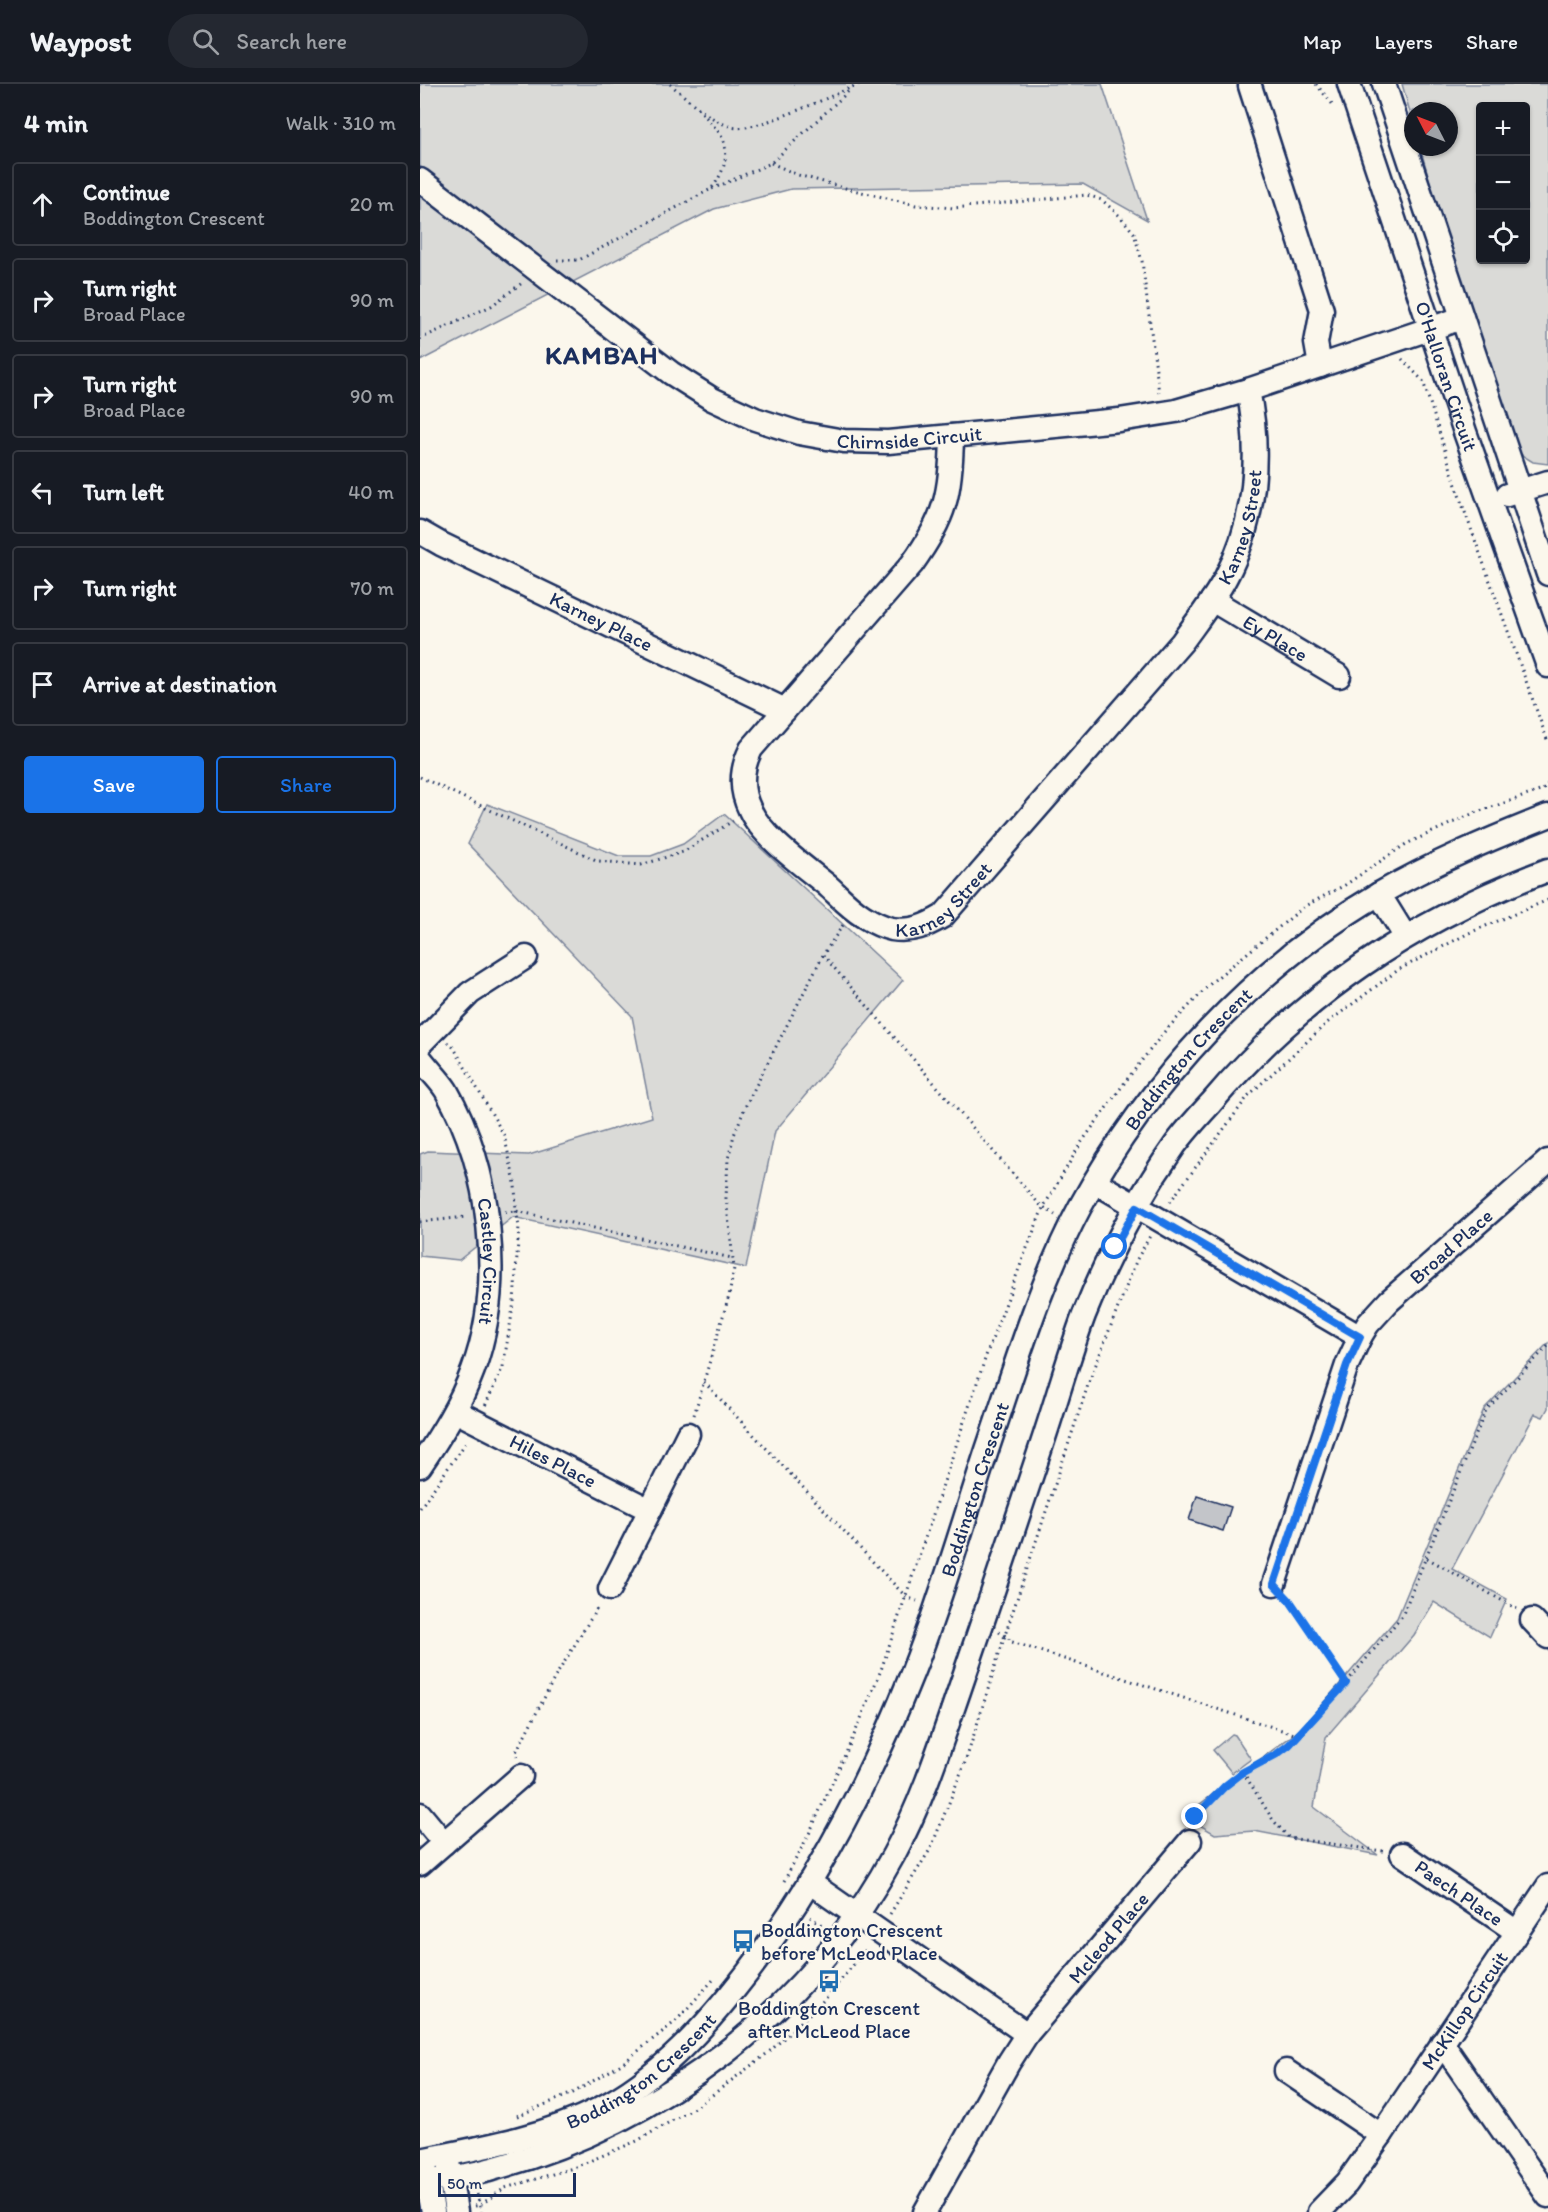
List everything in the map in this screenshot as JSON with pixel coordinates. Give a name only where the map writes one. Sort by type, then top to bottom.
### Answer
[{"type":"street","name":"O'Halloran Circuit","points":[[1349,84],[1430,329],[1548,666]]},
{"type":"street","name":"O'Halloran Circuit","points":[[1384,84],[1548,574]]},
{"type":"street","points":[[1250,86],[1322,310],[1316,343],[1320,366]]},
{"type":"street","name":"Chirnside Circuit","points":[[420,180],[671,373],[712,399],[755,419],[799,433],[844,441],[888,442],[1119,420],[1176,411],[1248,390],[1462,318]]},
{"type":"street","name":"Karney Street","points":[[952,436],[951,475],[944,508],[931,538],[912,564],[751,749],[743,768],[743,789],[750,811],[764,831],[854,909],[882,926],[893,929],[926,927],[943,916],[1182,642],[1212,600],[1237,554],[1251,502],[1255,447],[1248,390]]},
{"type":"street","points":[[1489,501],[1548,482]]},
{"type":"street","name":"Karney Place","points":[[420,532],[785,710]]},
{"type":"street","name":"Ey Place","points":[[1212,600],[1338,676]]},
{"type":"street","points":[[1508,832],[1534,812],[1548,807]]},
{"type":"street","name":"Boddington Crescent","points":[[422,2159],[519,2138],[575,2120],[603,2107],[654,2073],[718,2011],[763,1953],[795,1905],[834,1840],[878,1754],[915,1667],[1037,1302],[1064,1239],[1095,1182],[1135,1120],[1167,1077],[1218,1022],[1294,953],[1379,894],[1464,849],[1548,816]]},
{"type":"street","name":"Boddington Crescent","points":[[424,2182],[492,2169],[554,2149],[611,2125],[672,2091],[732,2049],[787,1999],[840,1938],[857,1915],[894,1854],[926,1787],[1085,1314],[1115,1247],[1176,1144],[1253,1055],[1325,991],[1405,936],[1460,907],[1548,870]]},
{"type":"street","points":[[1379,894],[1405,936]]},
{"type":"street","points":[[427,1037],[470,993],[526,957]]},
{"type":"street","name":"Castley Circuit","points":[[420,1058],[445,1089],[463,1128],[479,1177],[489,1227],[491,1276],[486,1324],[473,1369],[455,1411],[420,1466]]},
{"type":"street","name":"Broad Place","points":[[1274,1584],[1347,1365],[1368,1324],[1389,1301],[1548,1161]]},
{"type":"street","points":[[1095,1182],[1360,1337]]},
{"type":"street","name":"Hiles Place","points":[[455,1411],[650,1510]]},
{"type":"street","points":[[610,1589],[688,1434]]},
{"type":"street","points":[[1532,1620],[1548,1636]]},
{"type":"street","points":[[420,1864],[521,1776]]},
{"type":"street","points":[[420,1814],[444,1843]]},
{"type":"street","name":"Mcleod Place","points":[[925,2212],[1027,2034],[1190,1841]]},
{"type":"street","name":"Paech Place","points":[[1401,1854],[1517,1932]]},
{"type":"street","points":[[809,1882],[1027,2034]]},
{"type":"street","name":"McKillop Circuit","points":[[1319,2212],[1347,2182],[1381,2135],[1548,1886]]},
{"type":"street","points":[[1442,2043],[1548,2196]]},
{"type":"street","points":[[1286,2072],[1381,2135]]},
{"type":"street","points":[[447,2155],[456,2212]]},
{"type":"street","points":[[422,2159],[424,2182],[433,2212]]},
{"type":"path","points":[[670,84],[698,108],[734,128],[753,127],[857,85]]},
{"type":"path","points":[[420,339],[491,306],[551,260],[579,260],[711,189],[771,163],[857,85]]},
{"type":"path","points":[[698,108],[722,139],[724,146],[721,177],[711,189]]},
{"type":"path","points":[[771,163],[798,175],[916,205],[954,208],[1086,195],[1102,200],[1120,216],[1134,234],[1142,261],[1161,413]]},
{"type":"path","points":[[1397,354],[1423,381],[1461,501],[1548,742]]},
{"type":"path","points":[[420,777],[598,861],[641,865],[683,852],[750,811]]},
{"type":"path","points":[[1345,885],[1359,907]]},
{"type":"path","points":[[1297,1736],[1009,1641],[1005,1635],[1089,1382],[1137,1259],[1178,1191],[1249,1095],[1327,1023],[1398,970],[1469,933],[1548,900]]},
{"type":"path","points":[[688,1434],[729,1296],[734,1268],[726,1198],[728,1159],[734,1135],[746,1105],[823,955],[854,909]]},
{"type":"path","points":[[1385,949],[1398,970]]},
{"type":"path","points":[[783,1883],[808,1836],[881,1670],[987,1353],[1043,1209],[823,955]]},
{"type":"path","points":[[427,1037],[454,1047],[504,1135],[515,1183],[516,1211],[732,1258]]},
{"type":"path","points":[[1190,1841],[1195,1817],[1225,1786],[1243,1772],[1277,1754],[1297,1736],[1346,1683],[1402,1616],[1486,1410],[1548,1346]]},
{"type":"path","points":[[704,1382],[906,1597]]},
{"type":"path","points":[[1427,1558],[1516,1608],[1532,1620]]},
{"type":"path","points":[[1274,1584],[1290,1601],[1346,1683]]},
{"type":"path","points":[[521,1776],[516,1752],[578,1637],[610,1589]]},
{"type":"path","points":[[1243,1772],[1273,1820],[1289,1838],[1401,1854]]},
{"type":"path","points":[[795,1905],[862,1954]]},
{"type":"path","points":[[515,2117],[573,2093],[623,2062],[676,2021],[720,1972]]},
{"type":"path","points":[[480,2205],[481,2212]]},
{"type":"shaded area","points":[[420,84],[1102,84],[1147,220],[1083,184],[791,189],[714,209],[420,361]]},
{"type":"shaded area","points":[[1402,84],[1548,84],[1548,464],[1533,462],[1520,454],[1437,207],[1423,156],[1458,156],[1458,102],[1407,102]]},
{"type":"shaded area","points":[[487,804],[619,856],[651,856],[683,844],[724,814],[903,980],[775,1131],[746,1268],[513,1217],[459,1260],[420,1256],[420,1154],[428,1151],[529,1155],[652,1117],[632,1016],[468,844]]},
{"type":"shaded area","points":[[1548,1343],[1548,1408],[1543,1417],[1535,1414],[1452,1569],[1507,1599],[1490,1637],[1434,1602],[1414,1635],[1326,1737],[1314,1807],[1378,1855],[1254,1831],[1215,1834],[1184,1816],[1301,1729],[1397,1618],[1484,1409]]},
{"type":"shaded area","points":[[1232,1734],[1251,1759],[1232,1773],[1213,1750]]},
{"type":"building","points":[[1197,1496],[1231,1507],[1223,1531],[1189,1520]]},
{"type":"place","name":"Boddington Crescent before McLeod Place","points":[[743,1941]]},
{"type":"place","name":"Boddington Crescent after McLeod Place","points":[[829,1981]]},
{"type":"district","name":"KAMBAH","points":[[602,355]]},
{"type":"route","points":[[1115,1247],[1137,1207],[1360,1337],[1347,1365],[1274,1584],[1290,1601],[1346,1683],[1289,1745],[1243,1772],[1225,1786],[1195,1817]]}]
